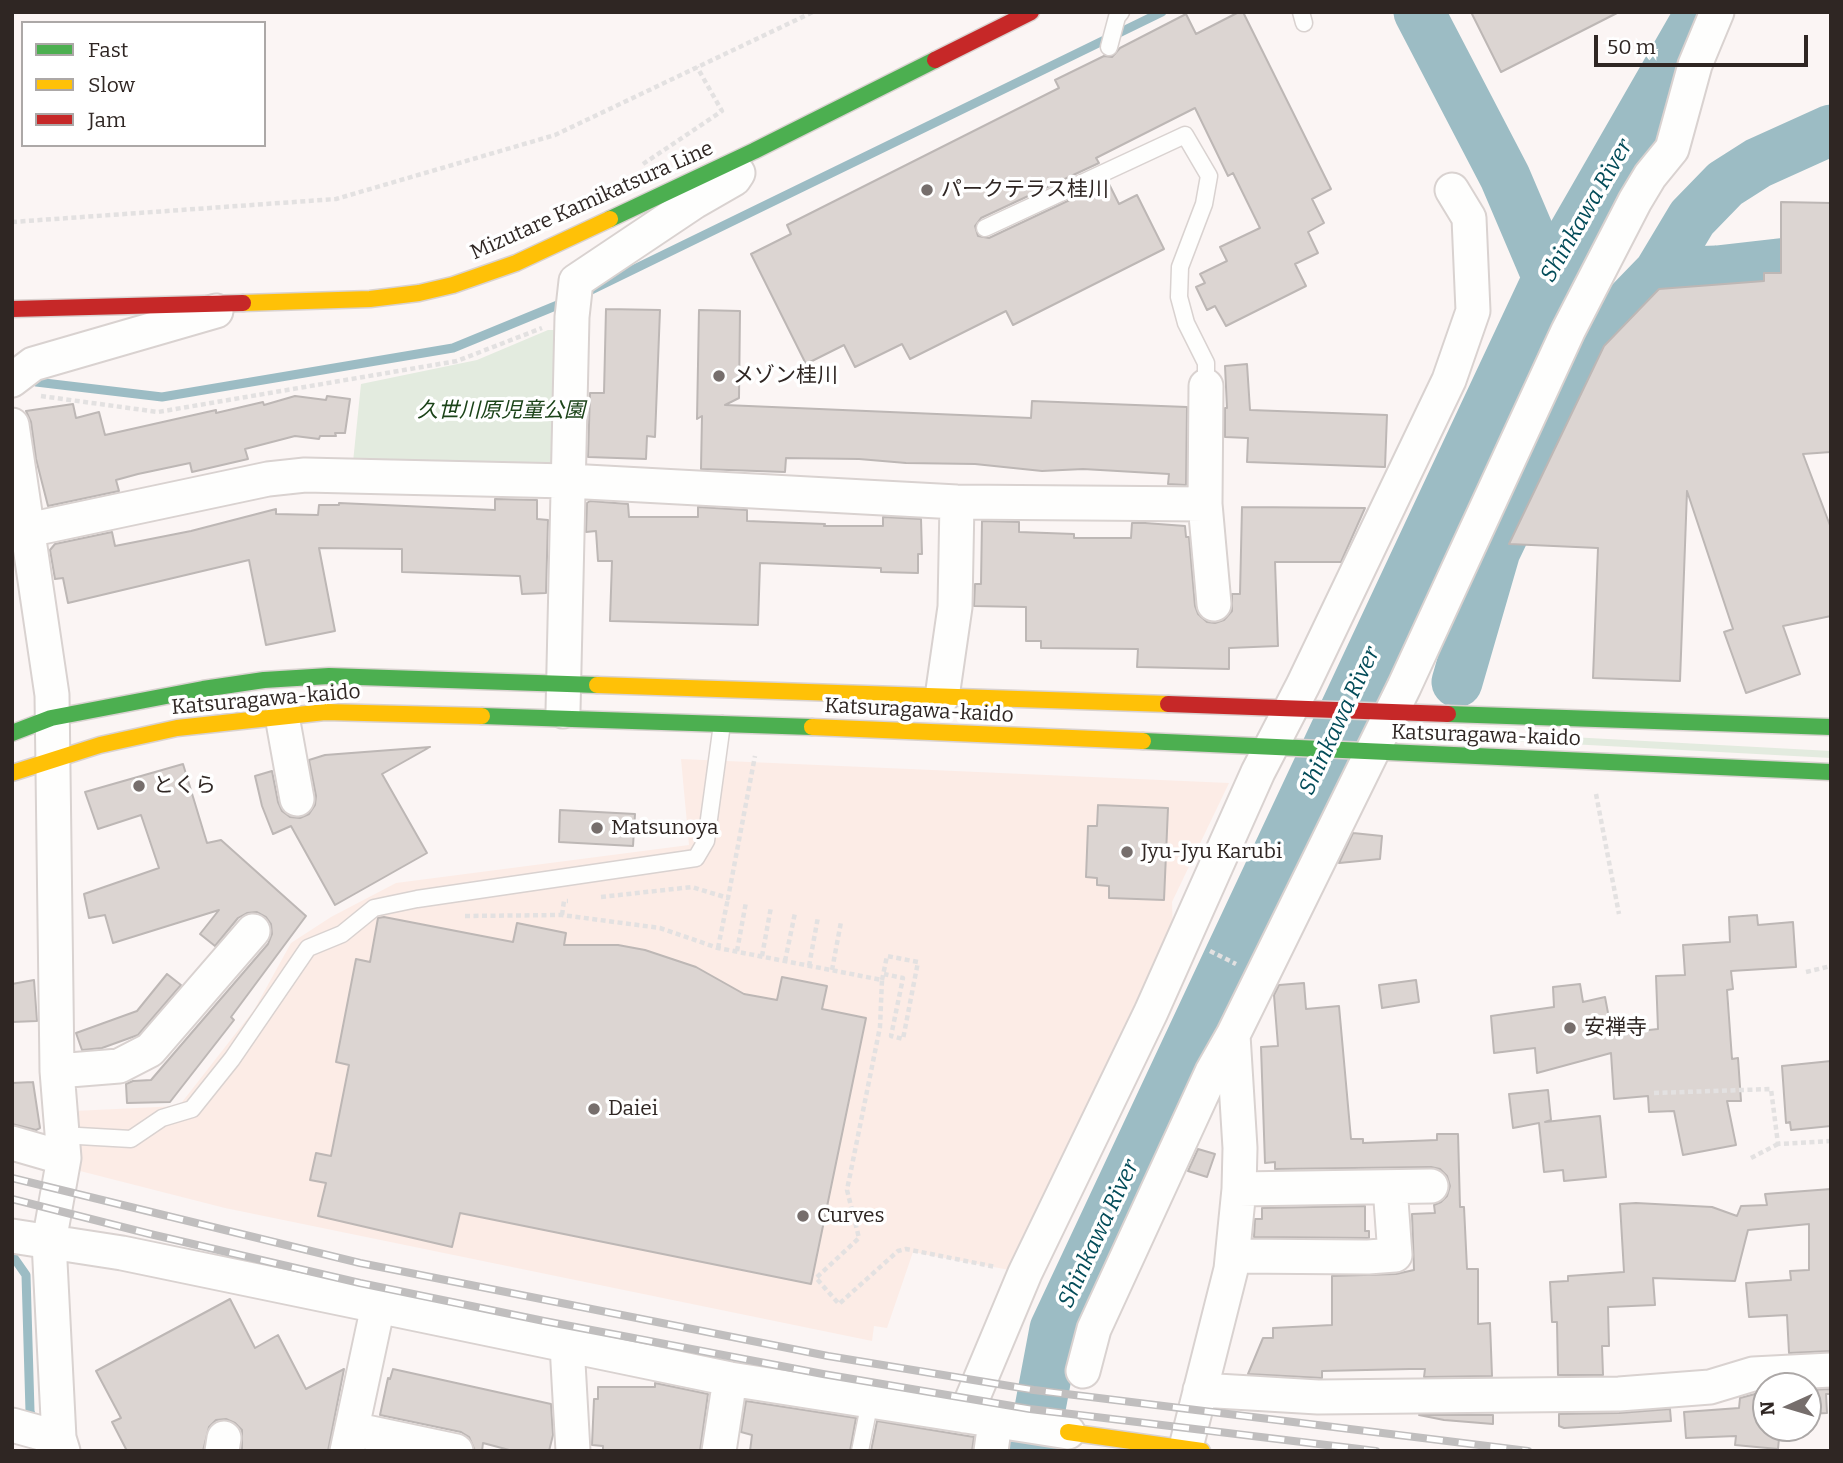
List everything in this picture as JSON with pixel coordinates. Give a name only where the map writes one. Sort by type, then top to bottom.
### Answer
[{"type":"street","name":"Mizutare Kamikatsura Line","points":[[12,309],[370,299],[419,293],[453,285],[516,263],[754,151],[1031,12]]},
{"type":"street","points":[[1083,1371],[1094,1329],[1212,1072],[1262,977],[1383,712],[1568,331],[1650,176],[1672,149],[1695,65],[1717,12]]},
{"type":"street","points":[[563,720],[572,316],[576,281],[694,202],[734,179],[754,151]]},
{"type":"street","points":[[984,1430],[1024,1273],[1151,1012],[1184,938],[1298,709],[1303,685],[1449,380],[1473,311],[1469,218],[1451,190]]},
{"type":"street","points":[[27,380],[242,304]]},
{"type":"street","points":[[1206,386],[1205,504],[1214,604]]},
{"type":"street","points":[[12,425],[23,539],[52,695],[54,760],[57,1071],[62,1146],[49,1242],[41,1435]]},
{"type":"street","points":[[23,539],[268,479],[305,475],[568,481],[957,502],[1205,504]]},
{"type":"street","points":[[942,697],[955,607],[957,502]]},
{"type":"street","name":"Katsuragawa-kaido","points":[[12,733],[51,718],[203,689],[264,680],[329,676],[1831,727]]},
{"type":"street","name":"Katsuragawa-kaido","points":[[12,773],[100,745],[177,728],[325,712],[722,724],[1831,772]]},
{"type":"street","points":[[282,716],[297,799]]},
{"type":"street","points":[[57,1071],[119,1066],[150,1050],[253,931]]},
{"type":"street","points":[[12,1236],[122,1253],[730,1379],[870,1401],[984,1430],[1068,1432],[1191,1450],[1200,1390],[1233,1256],[1240,1149],[1233,1035]]},
{"type":"street","points":[[12,1143],[62,1146]]},
{"type":"street","points":[[1239,1189],[1431,1186]]},
{"type":"street","points":[[1233,1256],[1395,1255],[1390,1187]]},
{"type":"street","points":[[378,1306],[349,1440],[456,1451]]},
{"type":"street","points":[[567,1345],[573,1451]]},
{"type":"street","points":[[1200,1390],[1318,1397],[1619,1394],[1710,1387],[1754,1374],[1831,1370]]},
{"type":"street","points":[[719,1451],[730,1379]]},
{"type":"lane","points":[[1110,40],[1121,12]]},
{"type":"lane","points":[[985,228],[1185,135],[1209,176],[1205,204],[1180,267],[1179,297],[1186,323],[1206,363],[1206,386]]},
{"type":"lane","points":[[62,1146],[131,1139],[162,1118],[192,1109],[232,1059],[308,948],[342,934],[374,908],[417,899],[696,858],[706,841],[722,724]]},
{"type":"lane","points":[[860,1451],[870,1401]]},
{"type":"path","points":[[12,222],[335,199],[555,135],[813,12]]},
{"type":"path","points":[[697,67],[718,103]]},
{"type":"path","points":[[27,380],[158,412],[457,361],[572,316]]},
{"type":"path","points":[[718,948],[756,751]]},
{"type":"path","points":[[1590,761],[1619,914]]},
{"type":"path","points":[[589,898],[692,887],[728,898]]},
{"type":"path","points":[[562,915],[564,901],[576,900]]},
{"type":"path","points":[[737,951],[746,902]]},
{"type":"path","points":[[762,956],[771,907]]},
{"type":"path","points":[[785,961],[795,913]]},
{"type":"path","points":[[470,917],[562,915],[660,928],[718,948],[832,970],[883,977],[903,978],[891,1037],[903,1039],[918,962],[887,956],[883,977],[880,1027],[847,1190],[859,1238],[816,1278],[839,1304],[898,1251],[906,1249],[1024,1273]]},
{"type":"path","points":[[809,966],[818,917]]},
{"type":"path","points":[[832,970],[841,922]]},
{"type":"path","points":[[1184,938],[1262,977]]},
{"type":"path","points":[[1806,972],[1831,966]]},
{"type":"path","points":[[1654,1093],[1771,1089],[1778,1144]]},
{"type":"path","points":[[1751,1158],[1778,1144],[1831,1141]]},
{"type":"shaded area","points":[[681,759],[1229,783],[1172,902],[1173,931],[1015,1271],[913,1252],[887,1328],[874,1326],[872,1341],[225,1208],[80,1171],[74,1111],[179,1106],[254,1010],[291,943],[331,917],[396,883],[689,845]]},
{"type":"green space","name":"久世川原児童公園","points":[[548,330],[562,330],[558,458],[541,469],[353,462],[361,384],[477,360]]},
{"type":"green space","points":[[1403,728],[1831,751],[1831,758],[1402,735],[1400,732]]},
{"type":"building","name":"パークテラス桂川","points":[[1243,12],[1331,189],[1312,199],[1324,223],[1308,232],[1318,253],[1295,264],[1306,286],[1226,326],[1215,306],[1207,310],[1196,287],[1205,283],[1200,274],[1227,261],[1220,247],[1260,228],[1233,173],[1228,176],[1195,108],[1096,158],[1099,163],[981,218],[975,226],[978,236],[989,238],[1108,182],[1119,204],[1137,195],[1164,249],[1013,325],[1006,311],[910,359],[902,344],[855,367],[844,345],[806,364],[751,254],[791,234],[787,225],[1059,88],[1055,80],[1104,56],[1112,57],[1120,48],[1186,14],[1196,34]]},
{"type":"building","points":[[1471,12],[1619,12],[1501,72]]},
{"type":"building","points":[[1781,202],[1831,203],[1831,452],[1803,454],[1831,528],[1831,616],[1783,626],[1800,674],[1746,693],[1724,632],[1733,629],[1687,491],[1680,681],[1593,678],[1598,548],[1509,544],[1604,346],[1659,289],[1764,281],[1764,273],[1781,273]]},
{"type":"building","points":[[606,309],[660,310],[655,437],[647,436],[646,459],[588,457],[590,393],[604,393]]},
{"type":"building","points":[[699,310],[740,311],[739,398],[725,405],[1031,418],[1032,401],[1187,407],[1186,485],[1168,484],[1169,474],[1083,469],[1042,471],[975,464],[859,459],[786,458],[785,472],[701,469],[702,416],[697,419]]},
{"type":"building","points":[[1247,364],[1250,410],[1387,415],[1385,467],[1247,462],[1248,438],[1225,437],[1225,366]]},
{"type":"building","points":[[295,396],[326,400],[327,396],[350,399],[345,433],[320,436],[319,439],[295,436],[245,449],[248,459],[192,472],[190,463],[138,474],[116,480],[119,491],[48,506],[36,459],[31,422],[26,411],[73,404],[76,418],[99,412],[105,435],[216,410],[216,413],[263,402],[264,405]]},
{"type":"building","points":[[495,499],[537,500],[537,519],[548,520],[546,593],[522,594],[520,576],[402,572],[402,549],[319,548],[335,631],[266,645],[249,560],[68,603],[63,578],[55,579],[50,550],[55,544],[112,532],[115,546],[191,531],[276,509],[276,514],[318,515],[319,505],[339,503],[495,510]]},
{"type":"building","points":[[587,503],[628,504],[629,517],[698,517],[698,507],[747,510],[747,521],[825,524],[824,526],[883,526],[883,517],[921,519],[922,554],[918,554],[918,573],[881,572],[881,568],[760,563],[758,625],[610,621],[612,561],[598,561],[596,531],[586,532]]},
{"type":"building","points":[[1242,507],[1365,508],[1341,562],[1275,562],[1278,646],[1229,648],[1229,669],[1137,667],[1138,649],[1041,648],[1041,641],[1026,641],[1026,607],[974,606],[975,584],[981,584],[982,521],[1019,522],[1019,532],[1074,534],[1074,538],[1131,538],[1132,523],[1145,523],[1185,526],[1186,537],[1189,537],[1198,614],[1207,622],[1224,620],[1232,611],[1232,594],[1240,594]]},
{"type":"building","points":[[430,747],[382,774],[427,853],[335,905],[291,826],[273,834],[262,806],[255,776],[272,771],[282,811],[290,817],[300,818],[309,814],[315,805],[316,796],[309,760],[325,755]]},
{"type":"building","points":[[183,764],[207,843],[221,840],[306,916],[231,1017],[234,1020],[170,1102],[127,1103],[126,1084],[151,1080],[268,944],[272,934],[271,924],[266,917],[257,912],[247,913],[238,918],[215,946],[200,934],[219,910],[113,943],[105,915],[89,918],[84,894],[159,868],[141,815],[98,829],[85,792]]},
{"type":"building","name":"Jyu-Jyu Karubi","points":[[1098,805],[1168,808],[1164,900],[1109,898],[1109,886],[1097,885],[1097,878],[1086,877],[1088,826],[1097,826]]},
{"type":"building","name":"Matsunoya","points":[[560,810],[635,814],[633,846],[559,842]]},
{"type":"building","points":[[1353,833],[1382,836],[1380,859],[1339,863]]},
{"type":"building","points":[[1757,915],[1758,925],[1793,922],[1796,967],[1731,971],[1733,989],[1727,990],[1732,1059],[1738,1058],[1741,1101],[1727,1101],[1736,1145],[1683,1155],[1674,1111],[1649,1112],[1648,1096],[1614,1099],[1611,1053],[1537,1073],[1535,1048],[1494,1053],[1491,1016],[1554,1007],[1553,987],[1580,984],[1583,1002],[1605,997],[1612,1034],[1658,1029],[1656,976],[1685,975],[1683,945],[1730,942],[1729,917]]},
{"type":"building","name":"Daiei","points":[[378,918],[513,942],[517,923],[566,933],[564,945],[618,945],[645,950],[696,967],[744,994],[777,1000],[782,977],[827,986],[822,1009],[866,1018],[811,1284],[460,1213],[452,1247],[318,1216],[326,1183],[310,1180],[316,1153],[331,1156],[349,1065],[336,1062],[356,959],[370,962]]},
{"type":"building","points":[[167,974],[181,985],[138,1035],[102,1048],[82,1050],[76,1033],[137,1011]]},
{"type":"building","points":[[34,980],[37,1021],[12,1022],[12,984]]},
{"type":"building","points":[[1416,980],[1419,1002],[1382,1008],[1379,985]]},
{"type":"building","points":[[1304,983],[1306,1009],[1339,1006],[1351,1139],[1363,1139],[1363,1143],[1437,1140],[1437,1134],[1458,1134],[1460,1207],[1464,1207],[1467,1269],[1478,1269],[1478,1324],[1490,1323],[1492,1376],[1424,1377],[1425,1369],[1322,1371],[1322,1378],[1248,1374],[1263,1338],[1273,1338],[1273,1328],[1332,1325],[1332,1276],[1396,1274],[1414,1270],[1412,1214],[1435,1213],[1434,1205],[1447,1196],[1450,1186],[1447,1176],[1440,1169],[1431,1167],[1275,1169],[1275,1162],[1265,1163],[1261,1047],[1278,1046],[1274,995],[1279,985]]},
{"type":"building","points":[[1831,1061],[1831,1126],[1791,1130],[1790,1122],[1786,1123],[1782,1066]]},
{"type":"building","points":[[33,1082],[40,1128],[36,1130],[12,1124],[12,1083]]},
{"type":"building","points":[[1548,1090],[1551,1120],[1545,1122],[1600,1116],[1606,1177],[1564,1181],[1563,1170],[1544,1172],[1539,1123],[1513,1128],[1509,1094]]},
{"type":"building","points":[[1198,1149],[1215,1154],[1207,1177],[1188,1171]]},
{"type":"building","points":[[1831,1189],[1831,1351],[1789,1353],[1787,1315],[1749,1317],[1746,1283],[1791,1280],[1790,1271],[1809,1270],[1809,1224],[1748,1230],[1735,1281],[1653,1278],[1655,1305],[1608,1307],[1609,1346],[1602,1346],[1603,1375],[1558,1375],[1557,1322],[1552,1322],[1550,1282],[1568,1281],[1568,1276],[1624,1272],[1620,1204],[1712,1207],[1737,1216],[1741,1206],[1767,1205],[1765,1194]]},
{"type":"building","points":[[1365,1206],[1365,1231],[1369,1231],[1369,1238],[1254,1237],[1255,1219],[1262,1219],[1262,1208]]},
{"type":"building","points":[[230,1299],[255,1348],[278,1335],[306,1389],[344,1369],[328,1451],[242,1451],[242,1430],[226,1419],[216,1420],[209,1427],[203,1451],[127,1451],[112,1422],[121,1418],[96,1371]]},
{"type":"building","points":[[393,1369],[551,1404],[553,1435],[549,1451],[513,1451],[483,1443],[482,1451],[475,1451],[469,1437],[461,1432],[380,1415],[388,1378],[390,1379]]},
{"type":"building","points":[[655,1383],[708,1394],[700,1451],[603,1451],[603,1446],[592,1445],[594,1399],[598,1399],[598,1387],[655,1387]]},
{"type":"building","points":[[1822,1389],[1831,1389],[1831,1394],[1826,1394],[1827,1413],[1822,1413]]},
{"type":"building","points":[[1752,1395],[1752,1442],[1779,1442],[1778,1449],[1735,1445],[1736,1436],[1686,1438],[1684,1412],[1739,1408],[1740,1398]]},
{"type":"building","points":[[746,1401],[856,1418],[850,1451],[750,1451],[752,1435],[741,1432]]},
{"type":"building","points":[[1670,1409],[1671,1421],[1564,1428],[1559,1426],[1559,1414]]},
{"type":"building","points":[[1419,1415],[1493,1415],[1493,1424],[1444,1420]]},
{"type":"building","points":[[877,1421],[974,1437],[972,1451],[871,1451]]},
{"type":"waterway","points":[[581,295],[1162,12]]},
{"type":"waterway","points":[[1419,12],[1505,177],[1548,278]]},
{"type":"waterway","name":"Shinkawa River","points":[[1032,1451],[1055,1329],[1548,278],[1701,12]]},
{"type":"waterway","points":[[1659,273],[1692,218],[1725,184],[1758,163],[1831,130]]},
{"type":"waterway","points":[[1457,682],[1495,551],[1598,336],[1659,273],[1717,271],[1787,263],[1831,264]]},
{"type":"waterway","points":[[27,378],[36,382],[162,397],[453,348],[565,302]]},
{"type":"waterway","points":[[12,1255],[26,1275],[30,1411],[34,1424]]},
{"type":"railway","points":[[12,1178],[360,1263],[828,1356],[1034,1390],[1528,1451]]},
{"type":"railway","points":[[12,1199],[360,1283],[823,1374],[1030,1409],[1376,1451]]},
{"type":"traffic: fast","points":[[610,219],[754,151],[935,60]]},
{"type":"traffic: fast","points":[[12,733],[51,718],[264,680],[329,676],[597,685]]},
{"type":"traffic: fast","points":[[1448,714],[1831,727]]},
{"type":"traffic: fast","points":[[482,716],[812,727]]},
{"type":"traffic: fast","points":[[1143,741],[1831,772]]},
{"type":"traffic: slow","points":[[243,303],[370,299],[419,293],[453,285],[516,263],[610,219]]},
{"type":"traffic: slow","points":[[597,685],[1168,704]]},
{"type":"traffic: slow","points":[[12,773],[100,745],[177,728],[325,712],[482,716]]},
{"type":"traffic: slow","points":[[812,727],[1143,741]]},
{"type":"traffic: slow","points":[[1068,1432],[1202,1451]]},
{"type":"traffic: jam","points":[[935,60],[1031,12]]},
{"type":"traffic: jam","points":[[12,309],[243,303]]},
{"type":"traffic: jam","points":[[1168,704],[1448,714]]},
{"type":"place","name":"パークテラス桂川","points":[[927,190]]},
{"type":"place","name":"メゾン桂川","points":[[719,376]]},
{"type":"place","name":"とくら","points":[[139,786]]},
{"type":"place","name":"Matsunoya","points":[[597,828]]},
{"type":"place","name":"Jyu-Jyu Karubi","points":[[1127,852]]},
{"type":"place","name":"安禅寺","points":[[1570,1028]]},
{"type":"place","name":"Daiei","points":[[594,1109]]},
{"type":"place","name":"Curves","points":[[803,1216]]}]
